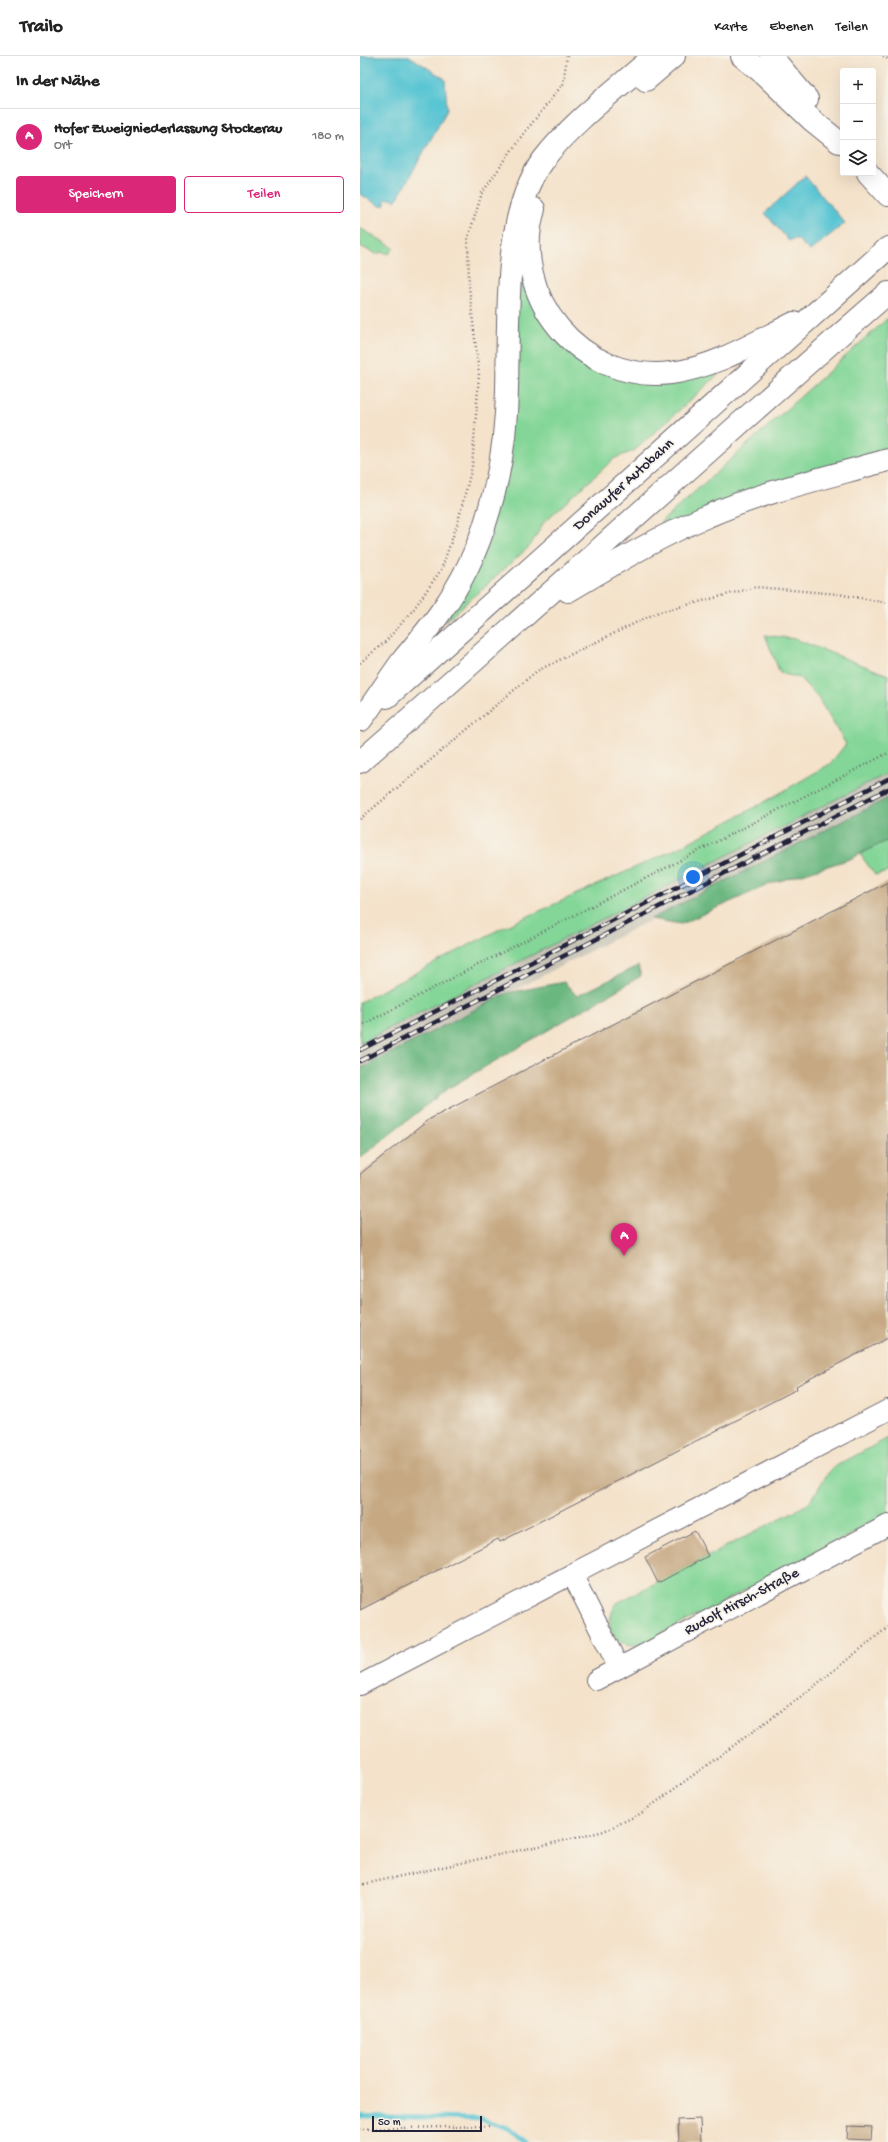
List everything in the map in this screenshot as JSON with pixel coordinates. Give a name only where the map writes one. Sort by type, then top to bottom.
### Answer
[{"type":"main road","points":[[360,721],[402,661],[442,611],[466,569],[488,515],[503,446],[506,412],[509,310],[514,239],[520,208],[529,183],[543,161],[560,142],[654,56]]},
{"type":"main road","points":[[674,56],[573,146],[554,168],[541,189],[533,212],[529,257],[533,279],[542,303],[556,325],[572,343],[591,356],[612,365],[651,373],[670,373],[712,363],[820,310]]},
{"type":"main road","points":[[742,56],[764,74],[813,121],[840,143]]},
{"type":"main road","points":[[771,56],[819,113],[840,143]]},
{"type":"main road","name":"Donauufer Autobahn","points":[[360,721],[888,248]]},
{"type":"main road","points":[[360,762],[526,616],[806,363],[888,293]]},
{"type":"main road","points":[[526,616],[654,541],[703,518],[782,490],[888,460]]},
{"type":"street","points":[[360,1685],[888,1410]]},
{"type":"street","name":"Rudolf Hirsch-Straße","points":[[596,1680],[888,1525]]},
{"type":"street","points":[[572,1574],[619,1668]]},
{"type":"path","points":[[360,663],[386,641],[412,610],[441,570],[456,525],[472,467],[479,375],[469,286],[468,238],[482,193],[521,137],[563,84],[567,56]]},
{"type":"path","points":[[883,56],[888,59]]},
{"type":"path","points":[[360,818],[537,671],[656,613],[756,587],[838,594],[888,603]]},
{"type":"path","points":[[360,1026],[888,753]]},
{"type":"path","points":[[360,1885],[585,1836],[623,1823],[640,1814],[807,1692],[888,1627]]},
{"type":"path","points":[[360,2128],[491,2126]]},
{"type":"shaded area","points":[[888,773],[888,798],[360,1069],[360,1043]]},
{"type":"green space","points":[[360,228],[394,248],[389,254],[383,252],[376,254],[360,246]]},
{"type":"green space","points":[[520,269],[596,365],[715,370],[719,374],[634,451],[615,458],[544,522],[530,546],[445,622],[478,564]]},
{"type":"green space","points":[[888,318],[888,453],[665,528],[660,523]]},
{"type":"green space","points":[[765,635],[795,639],[888,675],[888,773],[360,1043],[360,1002],[500,929],[678,848],[763,803],[830,764],[846,744],[818,698],[800,678],[780,673]]},
{"type":"green space","points":[[888,798],[888,840],[850,859],[770,884],[681,924],[651,919]]},
{"type":"green space","points":[[888,840],[888,872],[875,875],[860,854]]},
{"type":"green space","points":[[638,966],[641,976],[447,1089],[360,1158],[360,1069],[507,993],[564,982],[577,996]]},
{"type":"green space","points":[[888,1438],[888,1515],[645,1643],[634,1645],[626,1644],[618,1641],[613,1635],[610,1629],[610,1621],[612,1612],[617,1603],[806,1505],[834,1467]]},
{"type":"water","points":[[360,56],[409,56],[445,79],[447,110],[399,196],[395,201],[393,199],[385,199],[385,205],[380,206],[360,194]]},
{"type":"water","points":[[805,176],[845,223],[810,251],[797,239],[789,241],[765,213]]},
{"type":"building","points":[[888,882],[888,1338],[796,1386],[797,1389],[500,1542],[498,1539],[360,1610],[360,1174],[430,1119]]},
{"type":"building","points":[[695,1531],[708,1556],[658,1583],[645,1557]]},
{"type":"building","points":[[700,2119],[701,2142],[679,2142],[678,2120]]},
{"type":"building","points":[[848,2126],[872,2127],[871,2140],[847,2139]]},
{"type":"waterway","points":[[360,2116],[481,2119],[507,2128],[526,2142]]},
{"type":"railway","points":[[360,1050],[888,779]]},
{"type":"railway","points":[[360,1061],[888,789]]},
{"type":"place","name":"Hofer Zweigniederlassung Stockerau","points":[[624,1256]]}]
